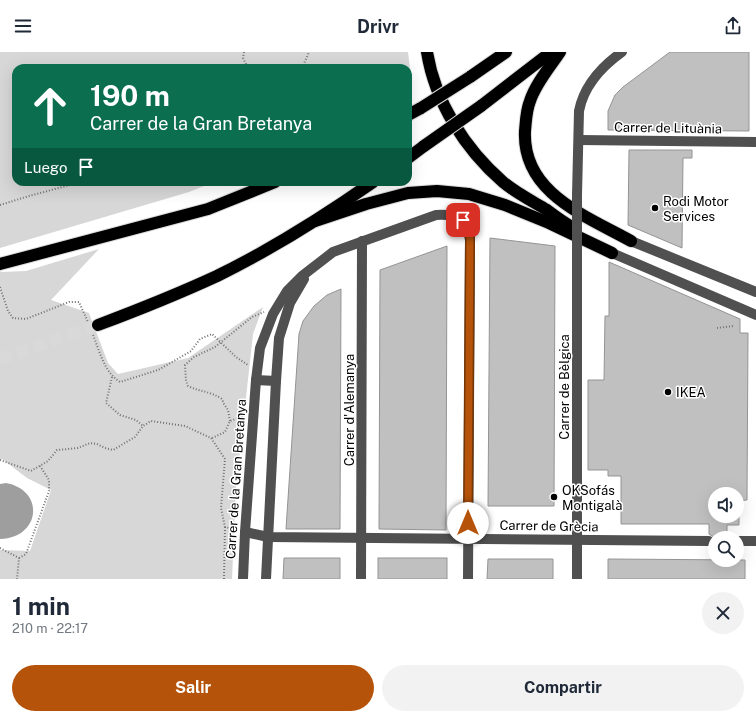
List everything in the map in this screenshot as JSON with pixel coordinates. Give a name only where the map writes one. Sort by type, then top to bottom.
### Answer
[{"type":"highway","points":[[427,52],[429,65],[444,106],[463,138],[486,165],[503,182],[521,195],[549,211],[612,253]]},
{"type":"highway","points":[[412,113],[470,77],[506,52]]},
{"type":"highway","points":[[412,155],[481,106],[551,52]]},
{"type":"highway","points":[[560,52],[535,90],[526,113],[526,149],[530,162],[536,176],[547,189],[565,205],[631,241]]},
{"type":"highway","points":[[0,264],[208,209],[265,186]]},
{"type":"highway","points":[[93,326],[156,302],[216,276],[267,250],[315,221],[368,186]]},
{"type":"highway","points":[[315,221],[366,204],[408,193],[438,191],[469,194],[549,223],[612,253]]},
{"type":"highway","points":[[549,211],[631,241]]},
{"type":"street","name":"Carrer de Bèlgica","points":[[577,579],[577,195],[579,111],[584,92],[596,75],[602,68],[622,52]]},
{"type":"street","name":"Carrer de Lituània","points":[[579,140],[756,142]]},
{"type":"street","name":"Carrer de la Gran Bretanya","points":[[243,579],[254,405],[260,348],[273,314],[287,291],[310,269],[333,252],[436,215],[452,214],[463,220],[469,229],[470,240],[468,579]]},
{"type":"street","name":"Carrer d'Alemanya","points":[[361,579],[362,241]]},
{"type":"street","points":[[631,241],[756,292]]},
{"type":"street","points":[[612,253],[756,315]]},
{"type":"street","name":"Carrer de la Gran Bretanya","points":[[266,579],[276,381],[280,338],[290,303],[310,269]]},
{"type":"street","points":[[257,375],[276,381]]},
{"type":"street","name":"Carrer de Grècia","points":[[245,532],[268,537],[708,541]]},
{"type":"street","points":[[744,541],[756,541]]},
{"type":"path","points":[[244,52],[243,58],[246,64]]},
{"type":"path","points":[[304,64],[309,52]]},
{"type":"path","points":[[0,205],[66,186]]},
{"type":"path","points":[[0,287],[8,311],[13,318],[26,319],[69,302],[79,302],[93,326],[108,371],[112,377],[120,382],[158,370],[191,351],[200,339],[212,334],[257,375]]},
{"type":"path","points":[[211,438],[225,432],[230,421],[228,410],[222,399],[214,393],[188,386],[186,381],[185,365],[207,349],[215,347],[252,317],[263,312],[273,314]]},
{"type":"path","points":[[718,328],[733,326]]},
{"type":"path","points":[[112,377],[106,403],[120,415],[136,420],[143,426]]},
{"type":"path","points":[[230,421],[241,417],[254,405]]},
{"type":"path","points":[[0,460],[31,471],[48,461],[57,450],[78,448],[90,443],[113,450],[135,437],[143,426],[151,421],[185,426],[211,438],[225,459],[220,508],[225,527],[224,579]]},
{"type":"path","points":[[19,558],[26,554],[49,491],[49,480],[40,466]]},
{"type":"path","points":[[225,527],[245,532]]},
{"type":"path","points":[[0,548],[19,558]]},
{"type":"path","points":[[17,579],[19,558]]},
{"type":"shaded area","points":[[0,52],[408,52],[409,64],[12,64],[12,186],[204,186],[189,192],[0,248]]},
{"type":"shaded area","points":[[99,249],[51,300],[89,313],[108,363],[118,374],[188,358],[263,307],[253,334],[236,488],[232,579],[0,579],[0,550],[30,551],[51,490],[27,478],[2,459],[0,461],[0,270],[1,272],[26,271]]},
{"type":"shaded area","points":[[6,483],[19,487],[27,495],[32,504],[33,513],[30,523],[24,531],[14,537],[0,539],[0,484]]},
{"type":"building","points":[[670,52],[749,52],[749,131],[608,130],[608,111],[615,95],[623,87]]},
{"type":"building","name":"Rodi Motor Services","points":[[629,150],[692,150],[692,158],[683,158],[682,248],[628,225]]},
{"type":"building","points":[[490,238],[555,246],[554,506],[488,506]]},
{"type":"building","points":[[447,246],[446,530],[379,529],[380,270]]},
{"type":"building","name":"IKEA","points":[[609,262],[740,319],[740,333],[748,333],[747,500],[744,500],[744,487],[708,487],[708,523],[739,523],[739,525],[727,525],[727,531],[709,531],[709,524],[621,524],[621,476],[608,476],[608,470],[588,470],[588,380],[604,380],[605,316],[609,316]]},
{"type":"building","points":[[341,289],[340,529],[286,529],[299,334],[303,321],[314,306],[327,295]]},
{"type":"building","points":[[284,558],[340,558],[340,579],[283,579]]},
{"type":"building","points":[[378,558],[447,558],[447,579],[378,579]]},
{"type":"building","points":[[488,559],[553,559],[553,579],[487,579]]},
{"type":"building","points":[[608,559],[708,560],[708,567],[744,567],[745,560],[745,579],[608,579]]},
{"type":"tunnel","points":[[0,359],[98,325]]},
{"type":"place","name":"Rodi Motor Services","points":[[655,208]]},
{"type":"place","name":"IKEA","points":[[668,392]]},
{"type":"place","name":"OKSofás Montigalà","points":[[554,497]]},
{"type":"route","points":[[463,220],[469,229],[470,240],[468,523]]}]
